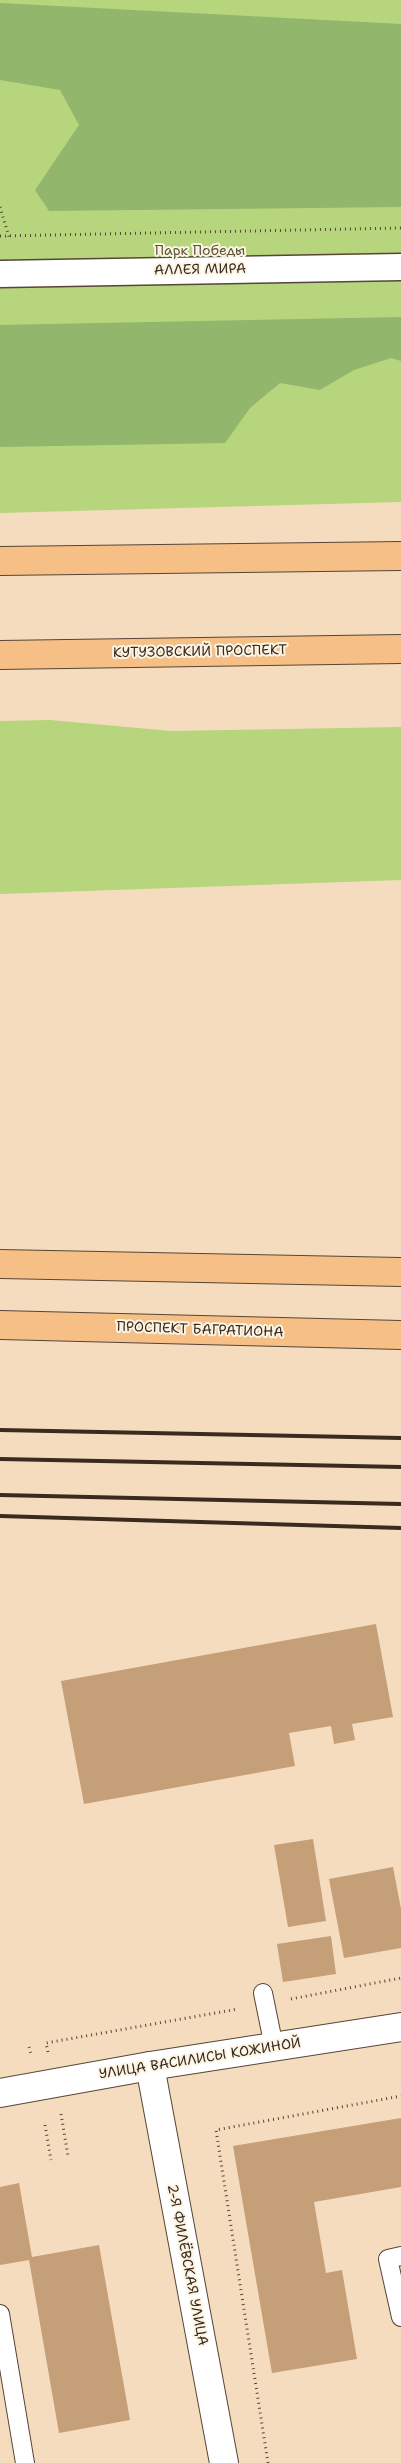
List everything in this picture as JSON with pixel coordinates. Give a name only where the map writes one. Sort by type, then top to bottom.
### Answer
[{"type":"main road","points":[[0,560],[401,556]]},
{"type":"main road","name":"КУТУЗОВСКИЙ ПРОСПЕКТ","points":[[0,656],[401,649]]},
{"type":"main road","points":[[0,1264],[401,1272]]},
{"type":"main road","name":"ПРОСПЕКТ БАГРАТИОНА","points":[[0,1325],[401,1336]]},
{"type":"street","name":"АЛЛЕЯ МИРА","points":[[0,274],[401,267]]},
{"type":"street","name":"УЛИЦА ВАСИЛИСЫ КОЖИНОЙ","points":[[0,2094],[150,2066],[401,2027]]},
{"type":"street","name":"2-Я ФИЛЁВСКАЯ УЛИЦА","points":[[150,2066],[224,2463]]},
{"type":"lane","points":[[265,1998],[274,2047]]},
{"type":"lane","points":[[401,2256],[388,2259],[401,2317]]},
{"type":"lane","points":[[0,2314],[26,2463]]},
{"type":"path","points":[[0,236],[401,228]]},
{"type":"path","points":[[46,2043],[265,1998],[401,1978]]},
{"type":"path","points":[[29,2047],[31,2054]]},
{"type":"path","points":[[268,2463],[216,2130],[401,2096]]},
{"type":"path","points":[[45,2125],[51,2160]]},
{"type":"green space","name":"Парк Победы","points":[[0,0],[401,0],[401,502],[0,513]]},
{"type":"green space","points":[[0,3],[401,24],[401,207],[49,211],[35,190],[79,125],[60,90],[0,80]]},
{"type":"green space","points":[[401,317],[401,361],[391,358],[354,370],[320,390],[280,383],[250,408],[225,443],[0,447],[0,325]]},
{"type":"green space","points":[[50,720],[171,731],[401,727],[401,880],[0,894],[0,721]]},
{"type":"building","points":[[376,1624],[393,1717],[352,1724],[355,1740],[334,1744],[331,1726],[289,1733],[295,1766],[84,1804],[61,1681]]},
{"type":"building","points":[[313,1839],[326,1921],[288,1927],[274,1845]]},
{"type":"building","points":[[393,1867],[401,1909],[401,1948],[344,1958],[329,1879]]},
{"type":"building","points":[[331,1936],[336,1974],[283,1982],[277,1944]]},
{"type":"building","points":[[401,2118],[401,2187],[314,2202],[326,2273],[342,2270],[357,2359],[272,2373],[233,2146]]},
{"type":"building","points":[[19,2183],[32,2257],[99,2245],[130,2420],[59,2433],[29,2260],[0,2265],[0,2187]]},
{"type":"railway","points":[[0,1430],[401,1438]]},
{"type":"railway","points":[[0,1459],[401,1467]]},
{"type":"railway","points":[[0,1495],[401,1504]]},
{"type":"railway","points":[[0,1516],[401,1528]]}]
